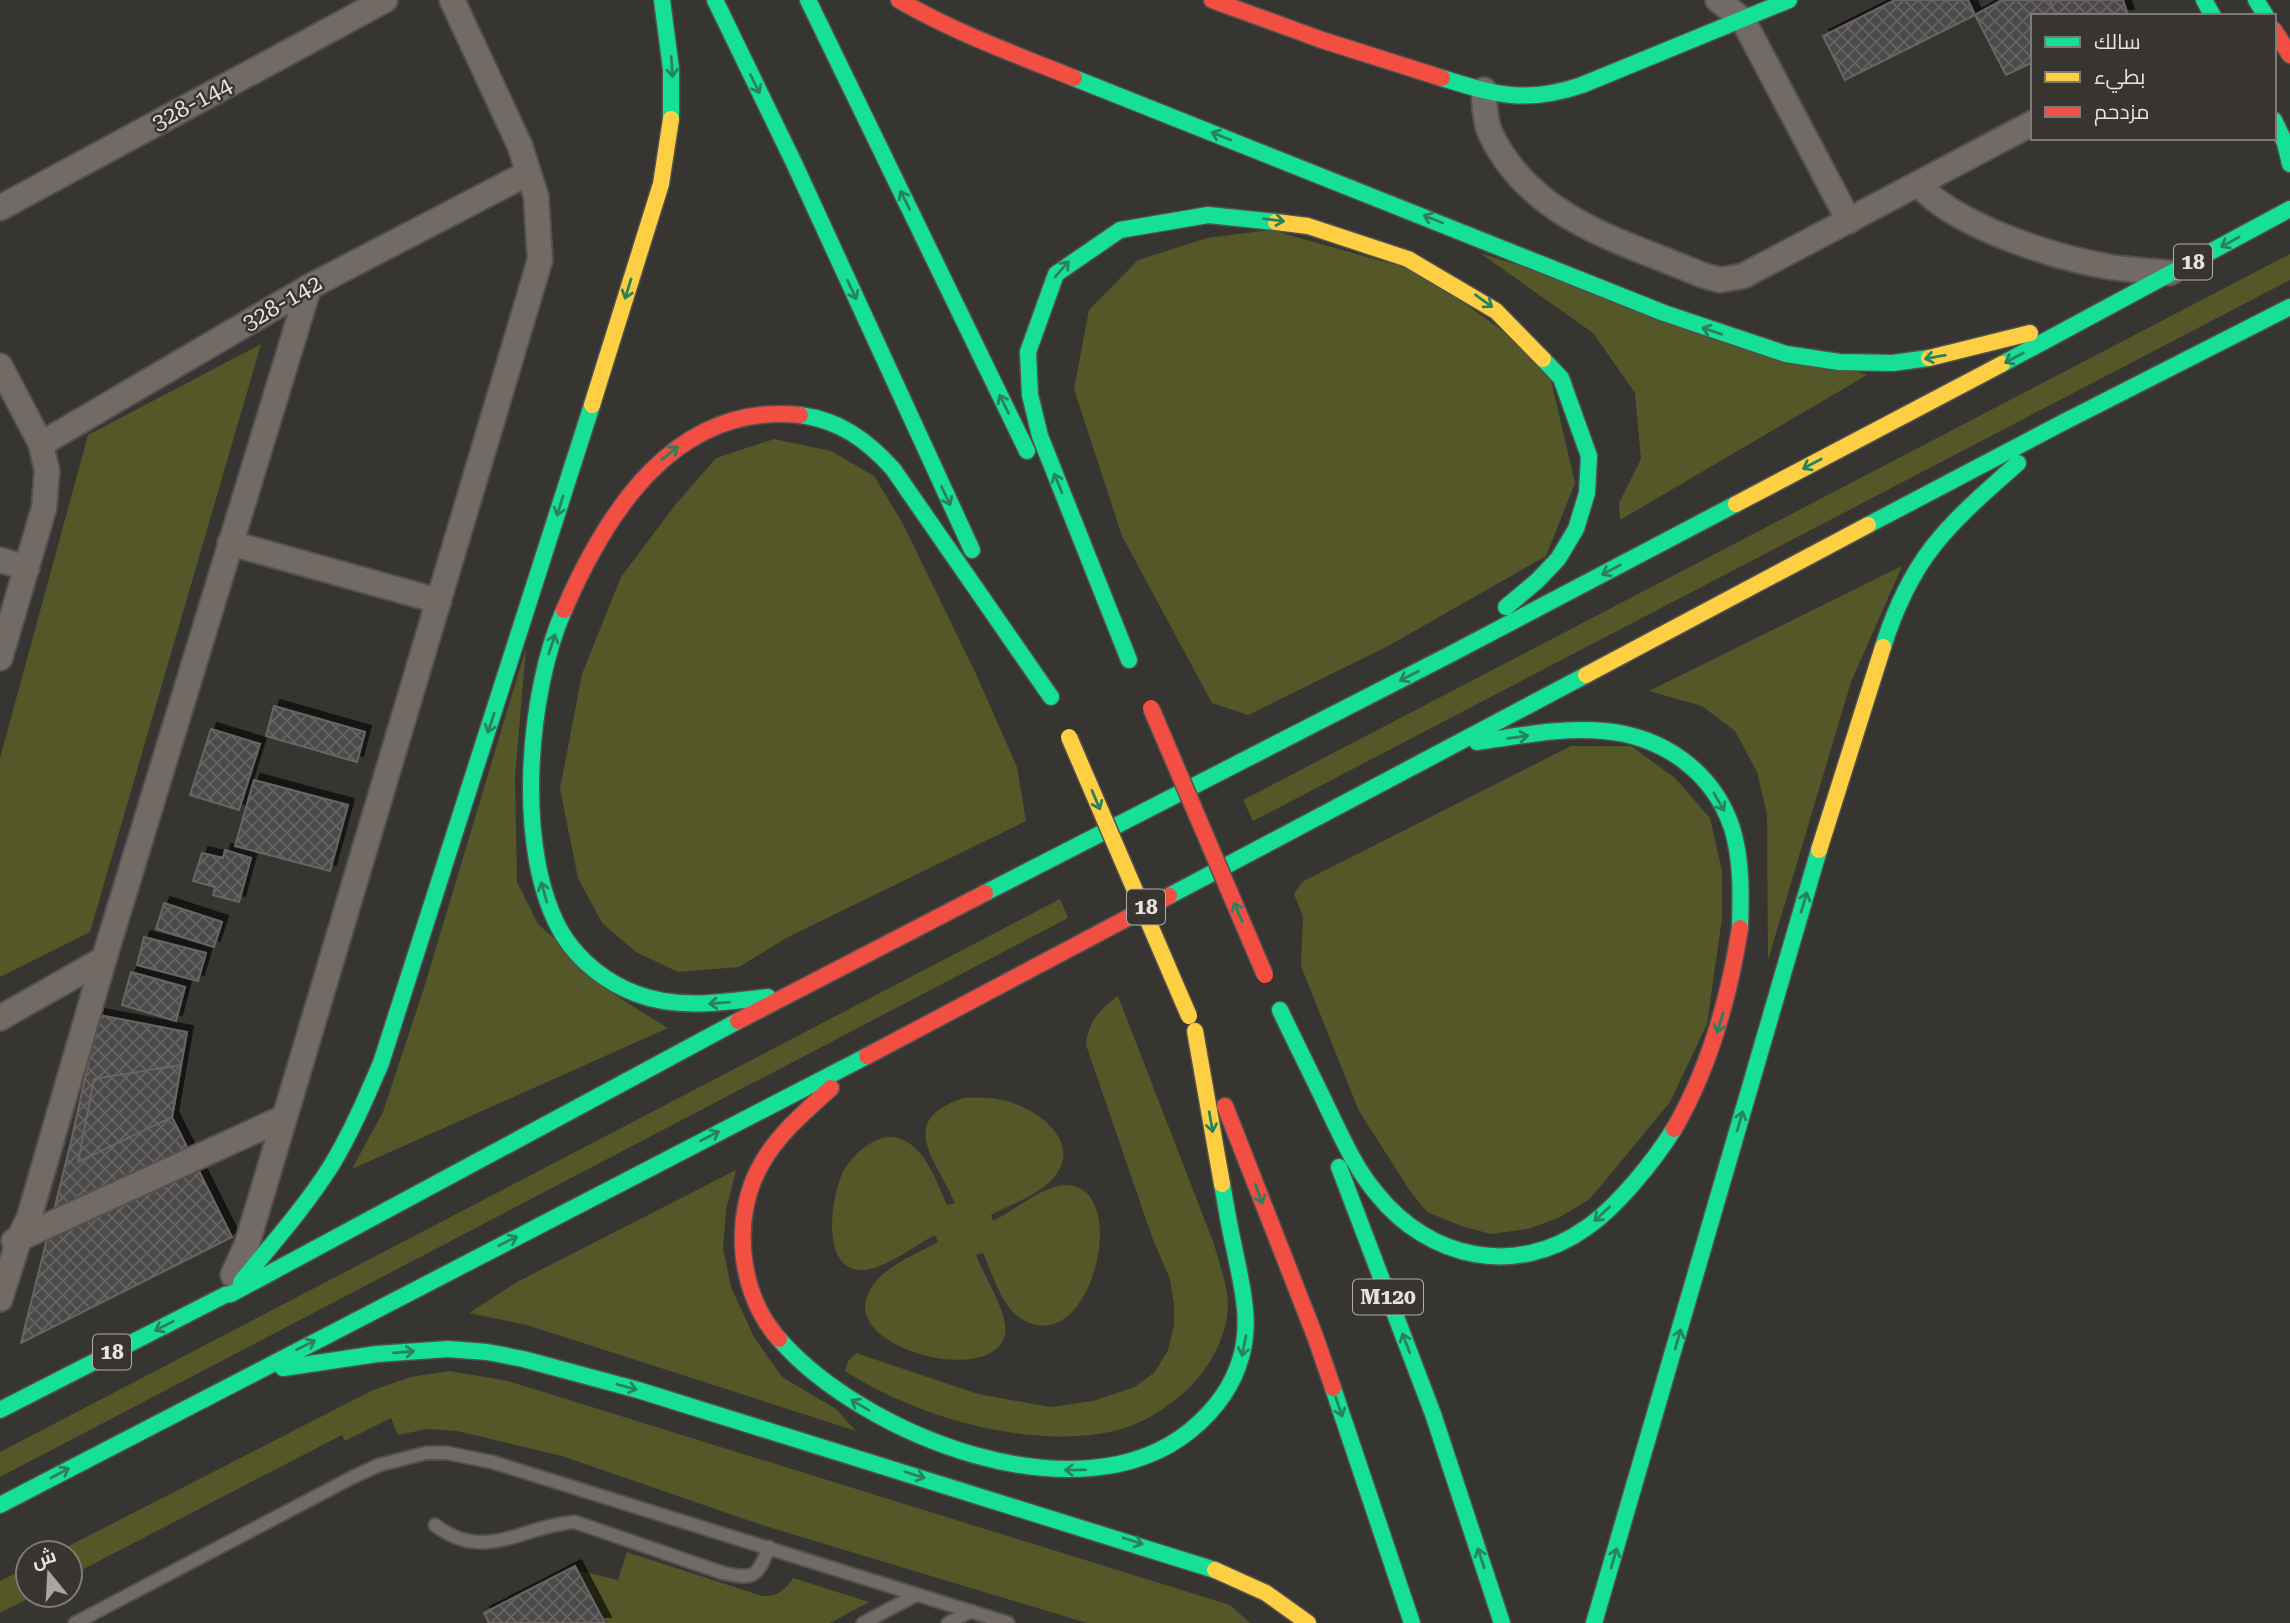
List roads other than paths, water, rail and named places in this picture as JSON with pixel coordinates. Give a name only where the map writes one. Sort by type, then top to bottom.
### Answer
[{"type":"main road","points":[[228,1295],[309,1198],[331,1166],[356,1122],[381,1063],[522,628],[661,184],[669,142],[673,90],[672,58],[662,0]]},
{"type":"main road","points":[[715,0],[794,163],[961,529],[995,598],[1053,702],[906,487],[876,450],[847,429],[831,422],[795,414],[736,419],[713,426],[692,437],[655,466],[617,511],[580,571],[566,603],[545,668],[536,710],[530,763],[533,828],[541,884],[548,907],[572,948],[588,966],[611,982],[636,994],[663,1002],[691,1005],[787,995]]},
{"type":"main road","points":[[808,0],[1131,666],[1036,425],[1028,379],[1029,337],[1037,309],[1050,283],[1075,254],[1107,233],[1144,222],[1218,216],[1255,218],[1329,230],[1364,240],[1433,270],[1481,298],[1523,334],[1542,355],[1574,400],[1585,432],[1589,466],[1583,510],[1575,532],[1550,570],[1450,655]]},
{"type":"main road","points":[[899,0],[930,18],[992,45],[1664,313],[1786,354],[1839,362],[1893,363],[1920,360],[2096,315]]},
{"type":"main road","points":[[1212,0],[1300,34],[1484,90],[1529,97],[1558,93],[1789,0]]},
{"type":"main road","points":[[2276,33],[2290,55]]},
{"type":"main road","points":[[2276,124],[2285,143],[2290,164]]},
{"type":"main road","name":"18","points":[[0,1410],[228,1295],[787,995],[1450,655],[2096,315],[2290,209]]},
{"type":"main road","name":"18","points":[[0,1505],[240,1378],[860,1059],[2062,423],[2290,307]]},
{"type":"main road","points":[[1594,1623],[1819,848],[1891,621],[1902,594],[1932,543],[1967,507],[2062,423]]},
{"type":"main road","name":"M120","points":[[1148,702],[1272,992],[1433,1414],[1502,1623]]},
{"type":"main road","points":[[1272,992],[1352,1158],[1378,1197],[1411,1230],[1458,1252],[1497,1256],[1536,1252],[1583,1231],[1634,1180],[1677,1122],[1713,1045],[1726,1003],[1740,919],[1741,868],[1738,845],[1720,802],[1699,774],[1673,751],[1628,735],[1605,731],[1558,732],[1450,746]]},
{"type":"main road","points":[[1067,732],[1192,1023],[1315,1336],[1412,1623]]},
{"type":"main road","points":[[860,1059],[784,1133],[755,1177],[747,1202],[743,1254],[747,1280],[768,1327],[804,1366],[844,1395],[887,1421],[921,1436],[980,1456],[1027,1466],[1072,1471],[1115,1467],[1156,1453],[1194,1429],[1225,1394],[1243,1353],[1247,1329],[1246,1307],[1192,1023]]},
{"type":"main road","points":[[240,1378],[318,1362],[409,1351],[461,1350],[523,1359],[638,1390],[1191,1560],[1266,1593],[1308,1623]]},
{"type":"street","name":"328-144","points":[[0,208],[385,0]]},
{"type":"street","points":[[228,1295],[247,1244],[540,260],[536,196],[520,146],[452,0]]},
{"type":"street","points":[[1718,0],[1743,20],[1849,221]]},
{"type":"street","points":[[1484,90],[1489,128],[1494,141],[1515,173],[1534,191],[1581,225],[1720,280],[1743,276],[2031,124]]},
{"type":"street","name":"328-142","points":[[41,444],[309,287],[528,173]]},
{"type":"street","points":[[1917,184],[1927,195],[1957,214],[2032,246],[2111,267],[2173,273]]},
{"type":"street","points":[[0,1299],[20,1236],[29,1218],[104,959],[309,287]]},
{"type":"street","points":[[0,366],[41,444],[47,471],[44,508],[0,658]]},
{"type":"street","points":[[230,543],[439,601]]},
{"type":"street","points":[[0,560],[27,568]]},
{"type":"street","points":[[0,1018],[104,959]]},
{"type":"street","points":[[0,1252],[20,1236],[283,1118]]},
{"type":"lane","points":[[75,1623],[353,1476],[391,1461],[426,1453],[492,1462],[1008,1623]]},
{"type":"lane","points":[[435,1525],[449,1536],[470,1543],[508,1540],[575,1522],[723,1573],[746,1578],[752,1576],[762,1563],[769,1547]]},
{"type":"lane","points":[[863,1623],[916,1595]]},
{"type":"lane","points":[[948,1623],[971,1611]]}]
